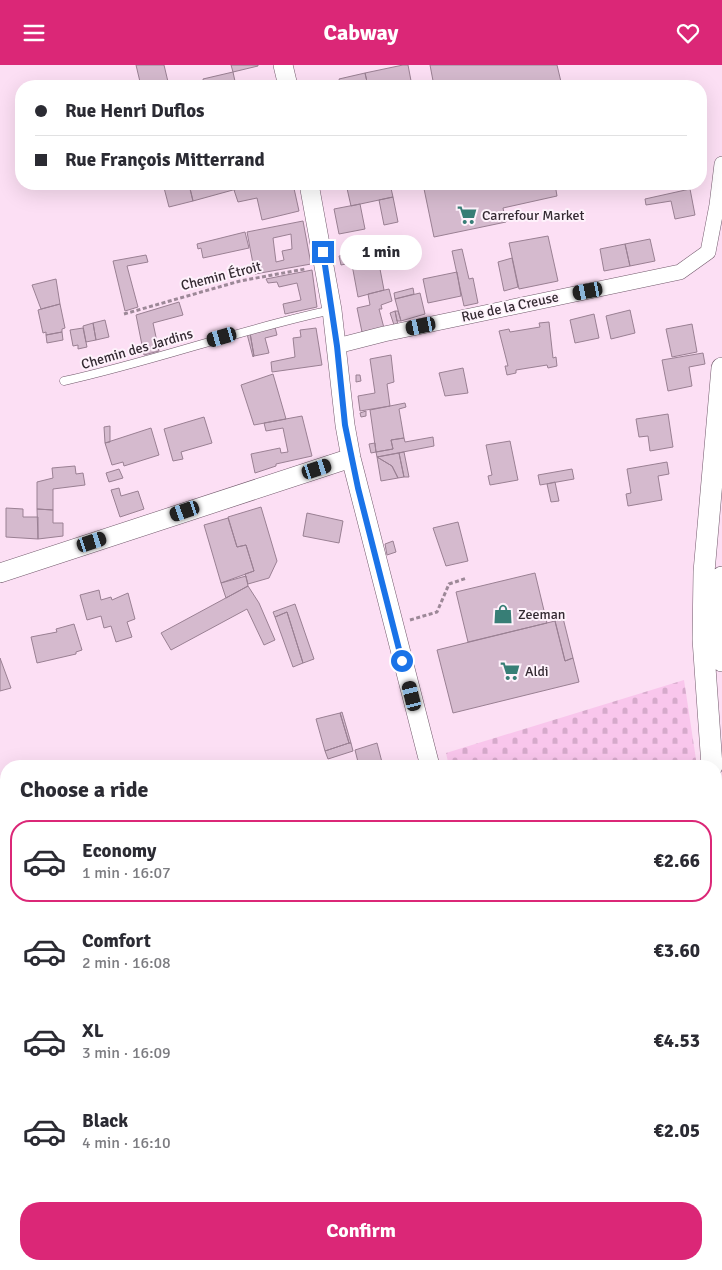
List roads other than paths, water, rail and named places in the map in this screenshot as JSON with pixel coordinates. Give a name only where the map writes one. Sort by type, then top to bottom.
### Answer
[{"type":"main road","points":[[712,760],[705,668],[703,582],[722,368]]},
{"type":"main road","points":[[722,577],[722,661]]},
{"type":"street","points":[[286,66],[287,80]]},
{"type":"street","name":"Rue de la Creuse","points":[[337,346],[384,333],[680,272],[708,252],[718,205],[722,164]]},
{"type":"street","points":[[310,190],[326,265],[345,425],[351,458],[428,760]]},
{"type":"street","points":[[0,573],[351,458]]},
{"type":"lane","name":"Chemin des Jardins","points":[[64,381],[119,369],[274,322],[332,310]]},
{"type":"place","name":"Carrefour Market","points":[[467,215]]},
{"type":"place","name":"Zeeman","points":[[503,614]]},
{"type":"place","name":"Aldi","points":[[510,671]]}]
